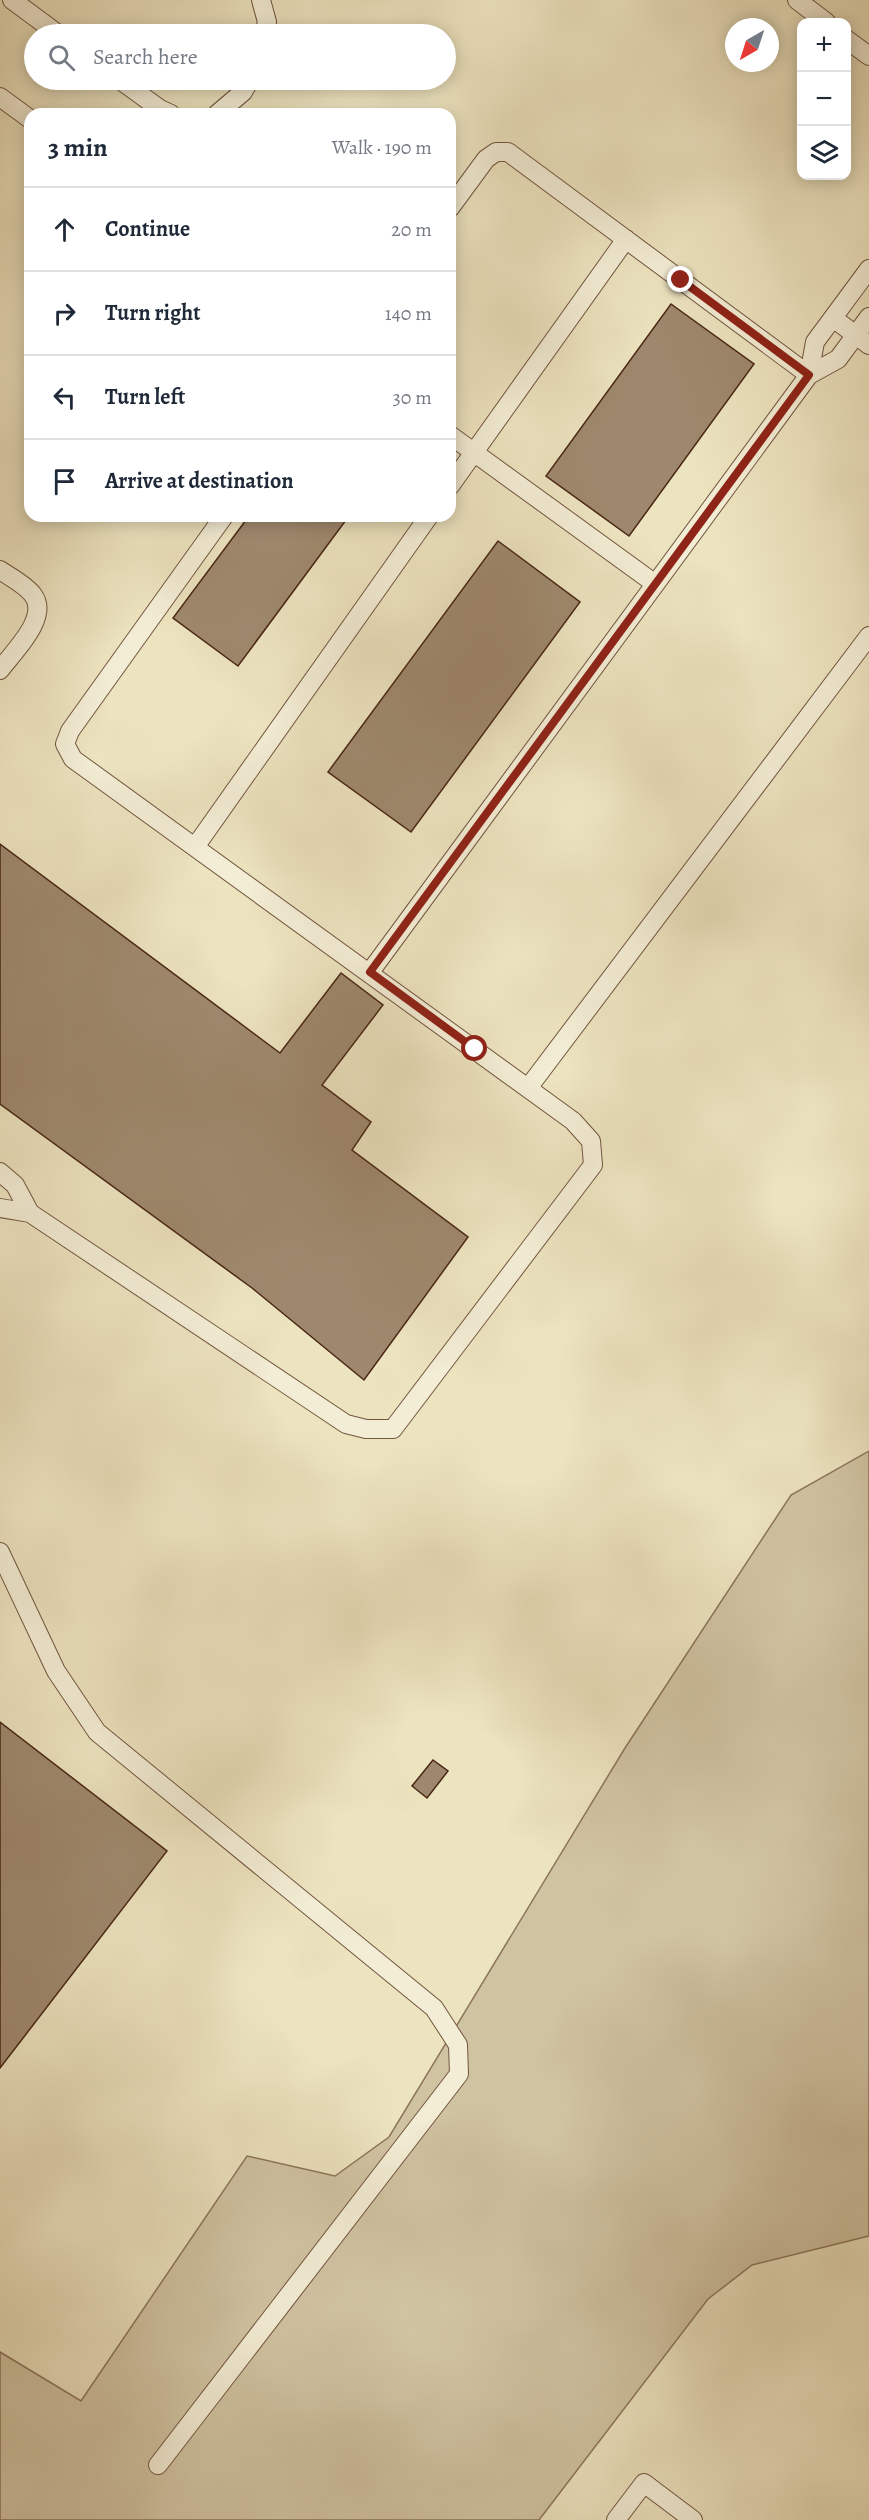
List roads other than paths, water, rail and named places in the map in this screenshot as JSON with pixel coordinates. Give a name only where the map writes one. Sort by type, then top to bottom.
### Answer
[{"type":"lane","points":[[12,0],[44,24]]},
{"type":"lane","points":[[261,0],[266,24]]},
{"type":"lane","points":[[797,0],[821,18]]},
{"type":"lane","points":[[851,43],[869,56]]},
{"type":"lane","points":[[134,90],[159,108]]},
{"type":"lane","points":[[224,108],[244,90]]},
{"type":"lane","points":[[0,97],[24,115]]},
{"type":"lane","points":[[456,200],[486,159],[496,152],[508,152],[809,375]]},
{"type":"lane","points":[[456,477],[626,239]]},
{"type":"lane","points":[[809,375],[815,342],[869,269]]},
{"type":"lane","points":[[370,972],[809,375],[838,359],[862,340],[869,317]]},
{"type":"lane","points":[[833,318],[862,340]]},
{"type":"lane","points":[[456,440],[654,583]]},
{"type":"lane","points":[[0,1208],[30,1213],[346,1424],[366,1429],[393,1429],[593,1165],[591,1141],[573,1121],[73,759],[65,744],[70,731],[220,522]]},
{"type":"lane","points":[[195,847],[425,522]]},
{"type":"lane","points":[[0,570],[33,594],[39,606],[37,619],[0,670]]},
{"type":"lane","points":[[528,1088],[869,636]]},
{"type":"lane","points":[[0,1172],[15,1185],[30,1213]]},
{"type":"lane","points":[[0,1552],[56,1671],[97,1732],[434,2008],[458,2045],[459,2074],[158,2465]]},
{"type":"lane","points":[[616,2520],[644,2483],[693,2520]]}]
